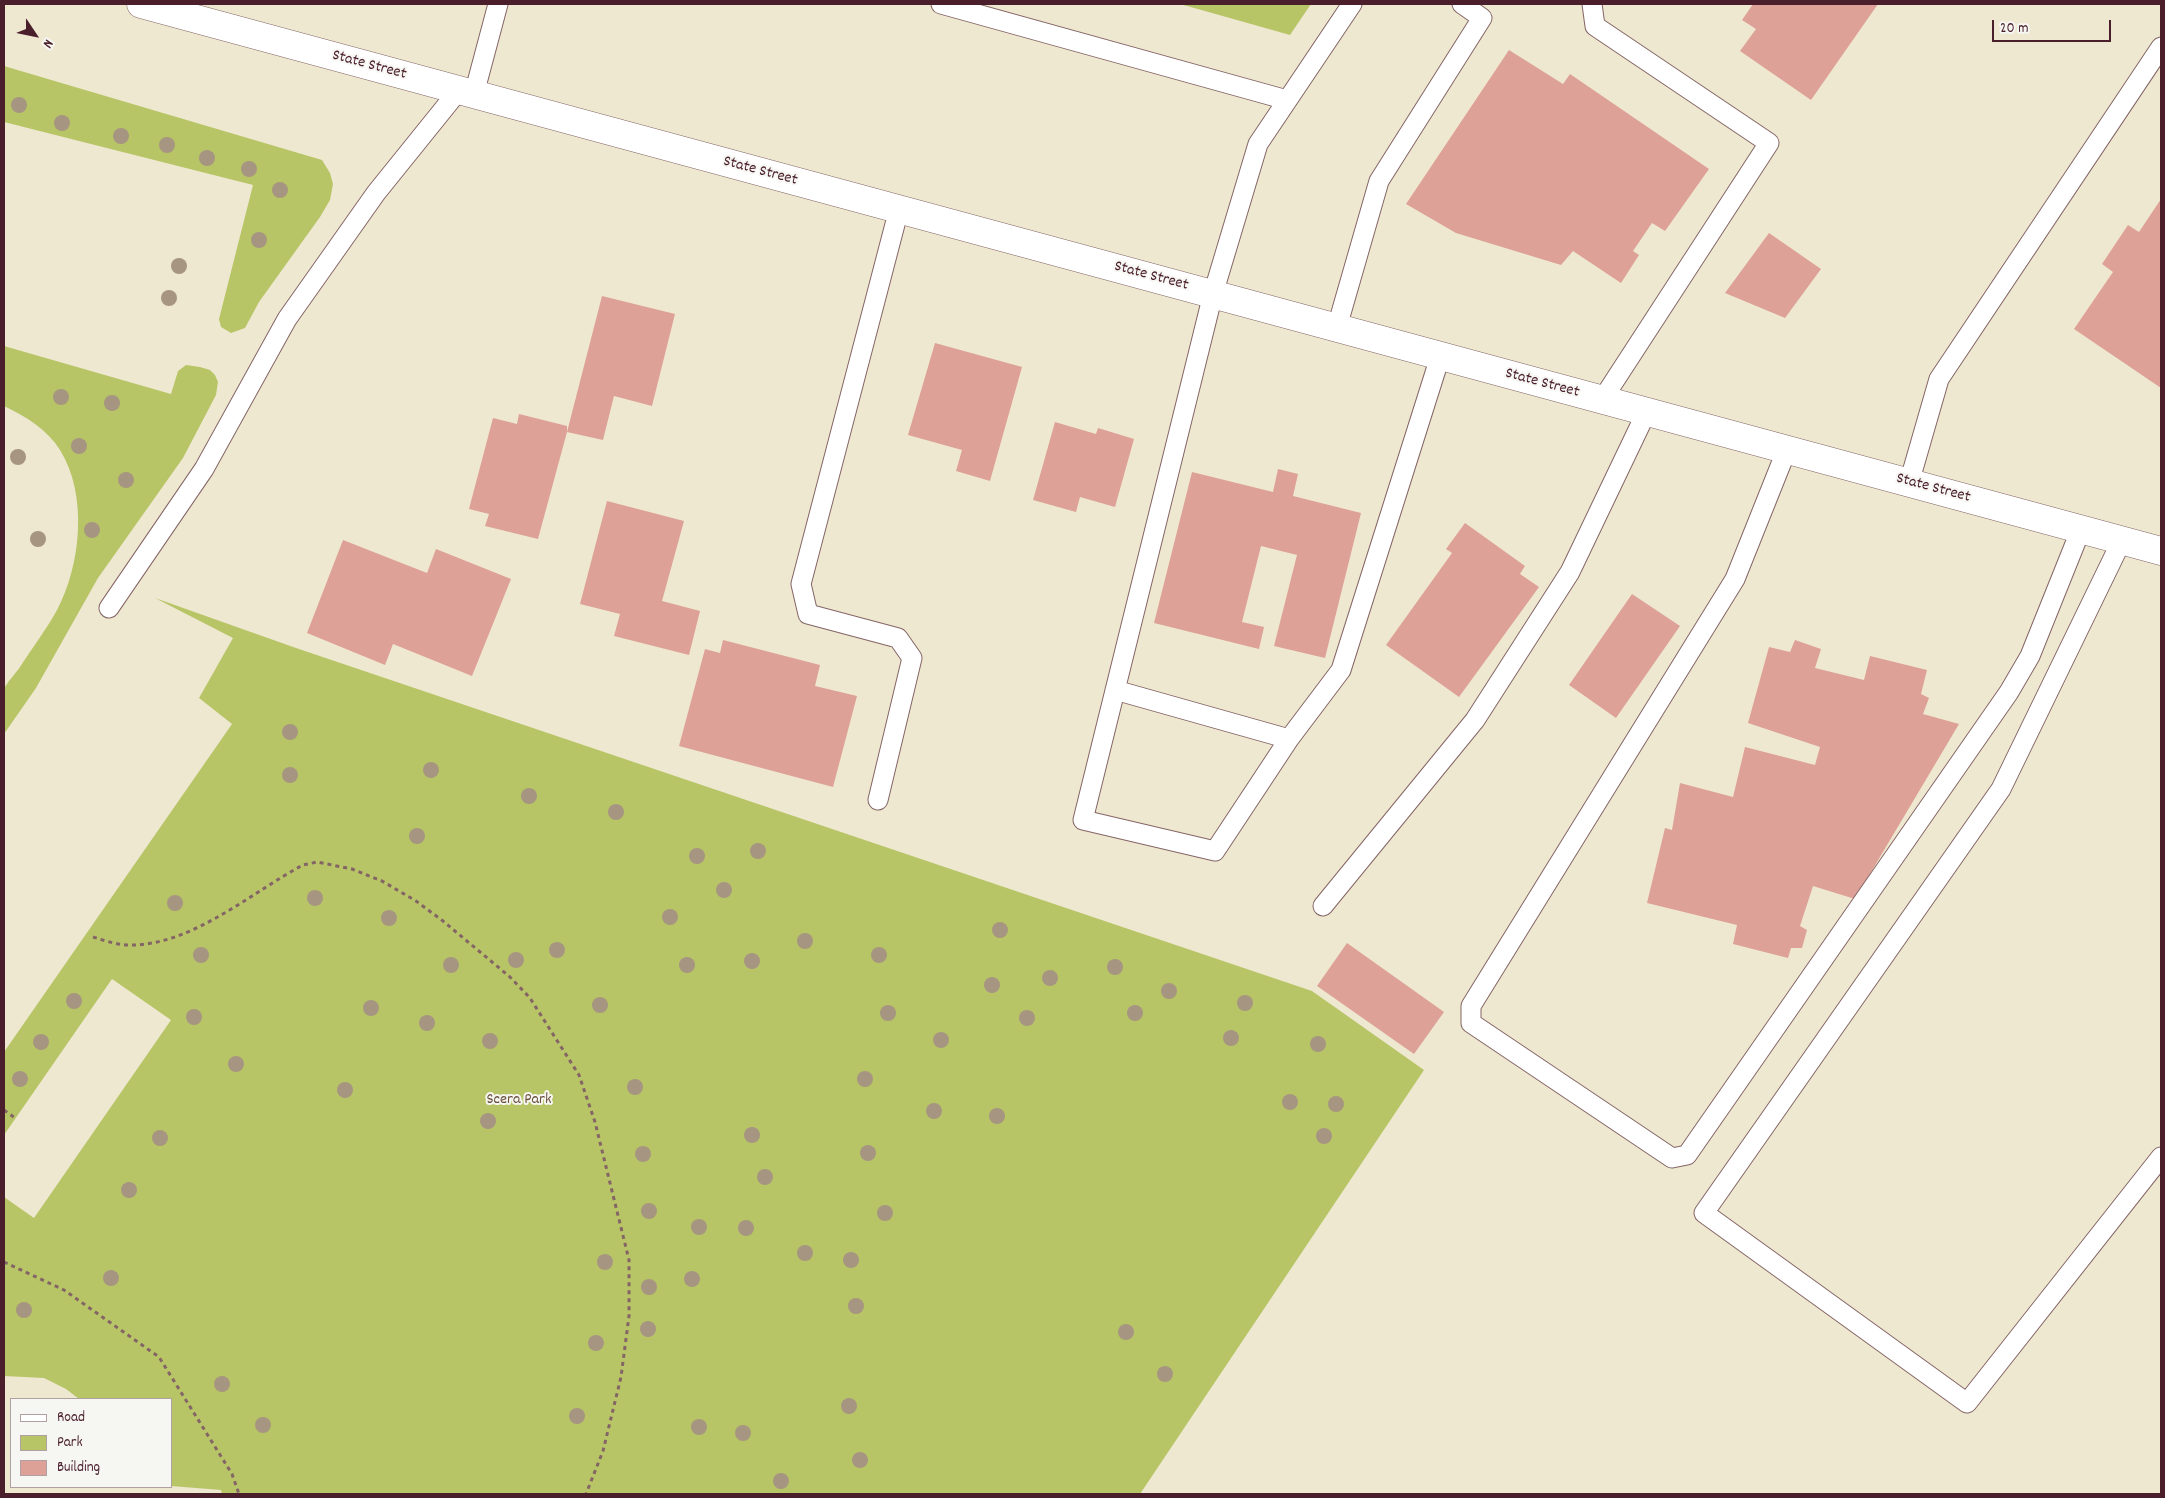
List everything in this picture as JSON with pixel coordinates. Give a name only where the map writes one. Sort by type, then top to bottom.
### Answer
[{"type":"main road","name":"State Street","points":[[141,4],[1214,294],[1440,357],[2161,550]]},
{"type":"lane","points":[[109,608],[204,469],[287,319],[376,193],[466,92],[498,4]]},
{"type":"lane","points":[[941,4],[1287,100]]},
{"type":"lane","points":[[1352,4],[1258,144],[1214,294],[1084,820],[1214,851],[1289,739],[1341,670],[1440,357]]},
{"type":"lane","points":[[1336,328],[1379,181],[1482,18],[1462,4]]},
{"type":"lane","points":[[1592,4],[1595,26],[1769,143],[1602,400]]},
{"type":"lane","points":[[1909,483],[1939,380],[2161,47]]},
{"type":"lane","points":[[878,800],[912,658],[898,638],[808,614],[801,584],[898,209]]},
{"type":"lane","points":[[1323,906],[1475,720],[1570,572],[1647,412]]},
{"type":"lane","points":[[1786,449],[1735,579],[1471,1006],[1471,1023],[1672,1158],[1687,1156],[2009,692],[2030,656],[2081,529]]},
{"type":"lane","points":[[2122,540],[2002,789],[1704,1213],[1967,1403],[2161,1157]]},
{"type":"lane","points":[[1115,690],[1289,739]]},
{"type":"path","points":[[93,937],[121,944],[134,945],[171,937],[204,924],[303,864],[317,862],[332,863],[382,881],[416,901],[484,955],[530,998],[579,1075],[595,1122],[621,1221],[629,1260],[629,1316],[621,1377],[603,1451],[586,1494]]},
{"type":"path","points":[[4,1110],[15,1118]]},
{"type":"path","points":[[4,1262],[64,1290],[159,1357],[232,1474],[239,1494]]},
{"type":"green space","points":[[1180,4],[1311,4],[1290,35]]},
{"type":"green space","points":[[4,66],[322,160],[330,173],[333,184],[330,200],[320,217],[259,302],[245,328],[231,333],[221,327],[219,319],[253,185],[4,122]]},
{"type":"green space","points":[[4,346],[171,394],[178,371],[186,365],[210,370],[218,382],[216,395],[183,458],[98,578],[36,688],[4,734],[4,689],[44,632],[65,592],[72,572],[76,551],[78,509],[75,488],[69,468],[55,442],[35,424],[4,406]]},
{"type":"green space","name":"Scera Park","points":[[155,598],[296,648],[1312,991],[1424,1070],[1140,1494],[222,1494],[221,1490],[172,1486],[172,1398],[78,1398],[66,1389],[44,1378],[4,1376],[4,1197],[34,1218],[171,1020],[112,979],[4,1135],[4,1052],[232,724],[199,698],[233,638]]},
{"type":"building","points":[[1753,4],[1878,4],[1811,100],[1740,51],[1756,29],[1742,20]]},
{"type":"building","points":[[1509,50],[1563,84],[1570,74],[1709,169],[1665,231],[1652,223],[1633,251],[1639,255],[1621,283],[1573,251],[1561,265],[1456,233],[1406,204]]},
{"type":"building","points":[[2161,199],[2161,388],[2074,329],[2113,272],[2102,264],[2128,225],[2139,232]]},
{"type":"building","points":[[1769,233],[1821,269],[1785,318],[1725,293]]},
{"type":"building","points":[[602,296],[675,314],[652,406],[614,396],[603,440],[567,432]]},
{"type":"building","points":[[935,343],[1022,367],[990,481],[956,471],[962,450],[908,435]]},
{"type":"building","points":[[519,414],[567,426],[538,539],[485,526],[489,514],[469,509],[493,418],[517,424]]},
{"type":"building","points":[[1055,422],[1096,434],[1098,428],[1134,439],[1115,507],[1080,497],[1076,512],[1033,500]]},
{"type":"building","points":[[1278,469],[1298,474],[1293,496],[1361,513],[1325,658],[1274,646],[1297,555],[1261,546],[1242,622],[1264,627],[1259,649],[1154,623],[1192,472],[1273,492]]},
{"type":"building","points":[[607,501],[684,521],[662,601],[700,611],[689,655],[614,636],[620,614],[580,604]]},
{"type":"building","points":[[1465,523],[1525,566],[1520,574],[1539,587],[1459,697],[1386,645],[1452,553],[1446,549]]},
{"type":"building","points":[[343,540],[427,573],[436,549],[511,579],[472,676],[393,644],[385,665],[307,633]]},
{"type":"building","points":[[1632,594],[1680,626],[1616,718],[1569,685]]},
{"type":"building","points":[[723,640],[820,665],[815,686],[857,696],[833,787],[679,746],[705,649],[720,653]]},
{"type":"building","points":[[1795,640],[1821,649],[1815,668],[1864,680],[1870,656],[1927,670],[1921,694],[1929,698],[1923,714],[1959,724],[1855,899],[1813,886],[1800,926],[1807,930],[1802,948],[1791,948],[1788,958],[1733,944],[1737,925],[1647,903],[1665,828],[1672,830],[1680,783],[1733,797],[1745,747],[1815,765],[1820,747],[1748,723],[1769,647],[1790,652]]},
{"type":"building","points":[[1347,943],[1444,1012],[1414,1054],[1317,986]]}]
